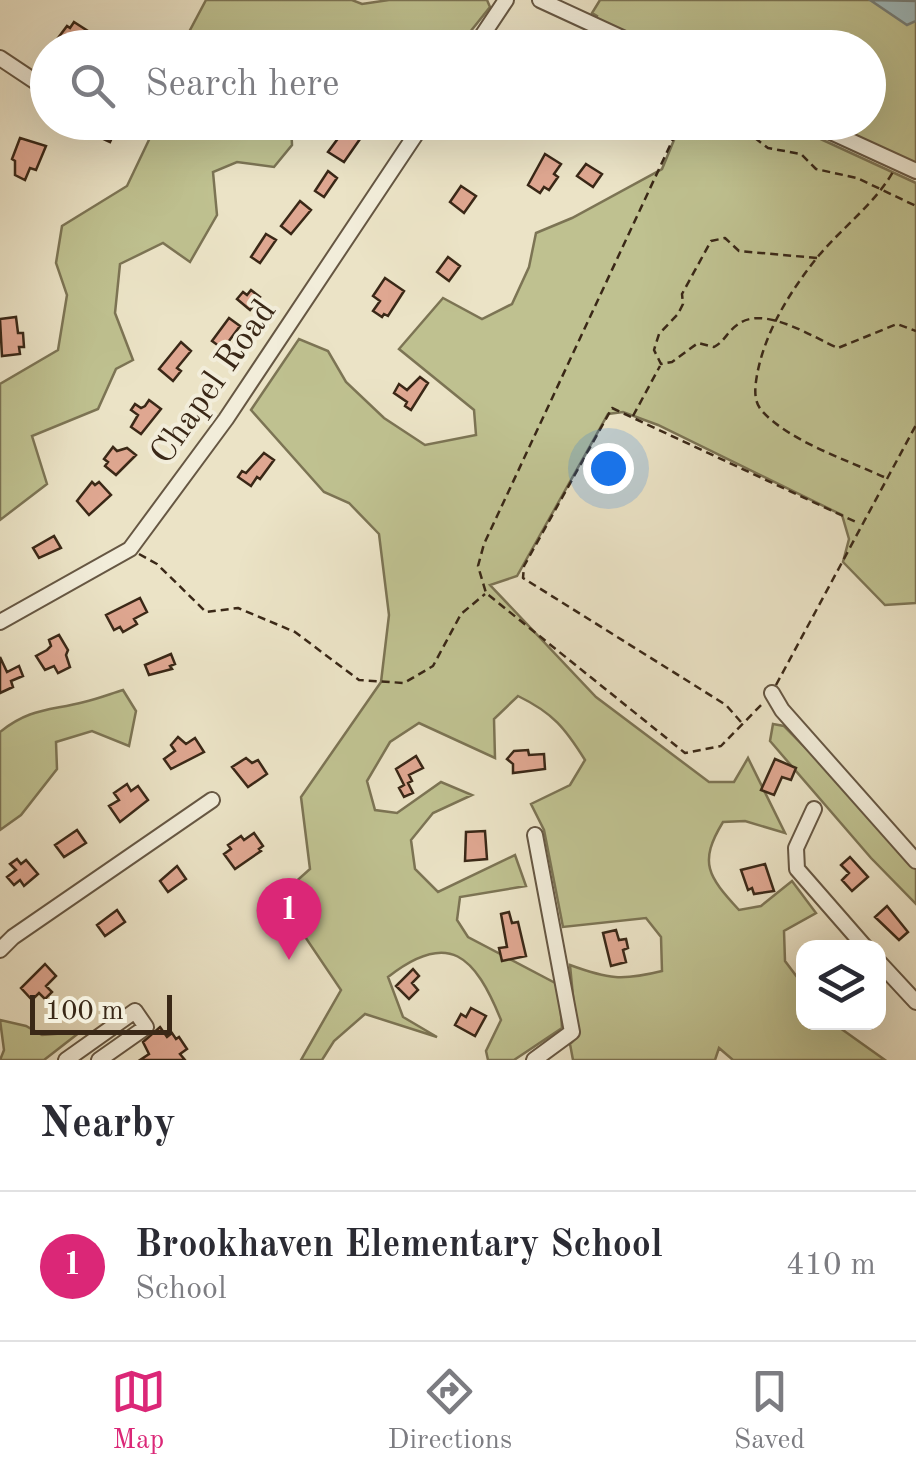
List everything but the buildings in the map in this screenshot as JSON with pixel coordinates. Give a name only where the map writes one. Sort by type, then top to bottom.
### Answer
[{"type":"street","points":[[486,30],[506,0]]},
{"type":"street","points":[[540,0],[605,30]]},
{"type":"street","points":[[0,58],[30,78]]},
{"type":"street","name":"Chapel Road","points":[[0,622],[130,549],[226,420],[412,140]]},
{"type":"street","points":[[848,140],[916,172]]},
{"type":"street","points":[[772,693],[782,710],[916,861]]},
{"type":"street","points":[[0,950],[212,800]]},
{"type":"street","points":[[814,809],[796,848],[797,869],[859,940]]},
{"type":"street","points":[[534,1060],[572,1032],[535,835]]},
{"type":"street","points":[[886,970],[916,1002]]},
{"type":"street","points":[[66,1060],[85,1046],[136,1011],[146,1027],[97,1060],[85,1046]]},
{"type":"path","points":[[673,140],[484,544],[478,566],[486,593],[685,753],[721,746],[772,693],[916,425]]},
{"type":"path","points":[[758,140],[768,148],[801,154],[816,169],[857,178],[916,206]]},
{"type":"path","points":[[885,478],[778,426],[758,407],[754,388],[761,350],[774,321],[816,258],[882,190],[899,164]]},
{"type":"path","points":[[661,364],[654,350],[658,334],[678,314],[682,294],[712,241],[724,238],[739,252],[816,258]]},
{"type":"path","points":[[661,364],[672,362],[698,343],[714,348],[726,341],[737,324],[759,317],[838,348],[897,324],[916,331]]},
{"type":"path","points":[[632,418],[661,364]]},
{"type":"path","points":[[742,723],[726,705],[523,578],[524,566],[612,408],[860,524]]},
{"type":"path","points":[[130,549],[157,564],[206,612],[238,608],[296,632],[359,680],[404,683],[433,666],[461,614],[486,593]]},
{"type":"green space","points":[[206,0],[352,0],[362,4],[389,0],[487,0],[490,7],[472,30],[190,30]]},
{"type":"green space","points":[[600,0],[916,0],[916,170],[848,140],[886,140],[886,30],[603,30],[593,26],[597,16],[592,13]]},
{"type":"green space","points":[[149,140],[292,140],[274,167],[237,162],[213,172],[217,215],[190,262],[163,243],[120,264],[115,313],[133,360],[116,369],[98,409],[32,436],[47,484],[0,520],[0,384],[58,350],[67,295],[56,263],[62,226],[127,186]]},
{"type":"green space","points":[[674,140],[823,140],[916,183],[916,603],[885,605],[843,562],[849,539],[842,515],[658,425],[623,412],[608,414],[517,576],[490,585],[596,697],[709,782],[734,782],[748,758],[785,833],[745,821],[723,822],[709,859],[714,878],[739,910],[761,906],[792,881],[816,913],[784,931],[785,961],[796,976],[796,1030],[843,1030],[885,1060],[733,1060],[719,1048],[715,1060],[573,1060],[570,1044],[577,1037],[570,965],[615,977],[662,971],[661,937],[646,918],[563,927],[544,830],[531,804],[570,785],[585,760],[557,722],[518,696],[494,719],[495,758],[419,723],[390,742],[367,781],[375,810],[397,813],[441,782],[472,795],[433,813],[411,840],[415,869],[438,892],[515,855],[526,886],[460,897],[457,920],[468,937],[559,985],[562,1028],[514,1060],[488,1060],[486,1051],[501,1020],[481,980],[458,956],[428,954],[388,977],[403,1017],[437,1037],[365,1014],[334,1041],[322,1060],[301,1060],[341,990],[291,916],[282,894],[310,869],[301,797],[381,682],[389,615],[379,534],[349,503],[324,492],[251,410],[299,339],[328,351],[346,382],[384,418],[425,445],[476,435],[474,410],[399,349],[443,298],[482,319],[512,304],[529,267],[536,233],[662,169]]},
{"type":"green space","points":[[123,690],[136,711],[129,746],[92,731],[56,742],[57,769],[21,815],[0,830],[0,732],[31,714]]},
{"type":"green space","points":[[773,724],[784,726],[916,860],[916,904],[770,741]]},
{"type":"green space","points":[[0,1020],[26,1026],[42,1035],[80,1032],[44,1060],[0,1060],[4,1050]]},
{"type":"water","points":[[870,0],[916,1],[916,21],[907,25]]},
{"type":"place","name":"Brookhaven Elementary School","points":[[289,960]]}]
